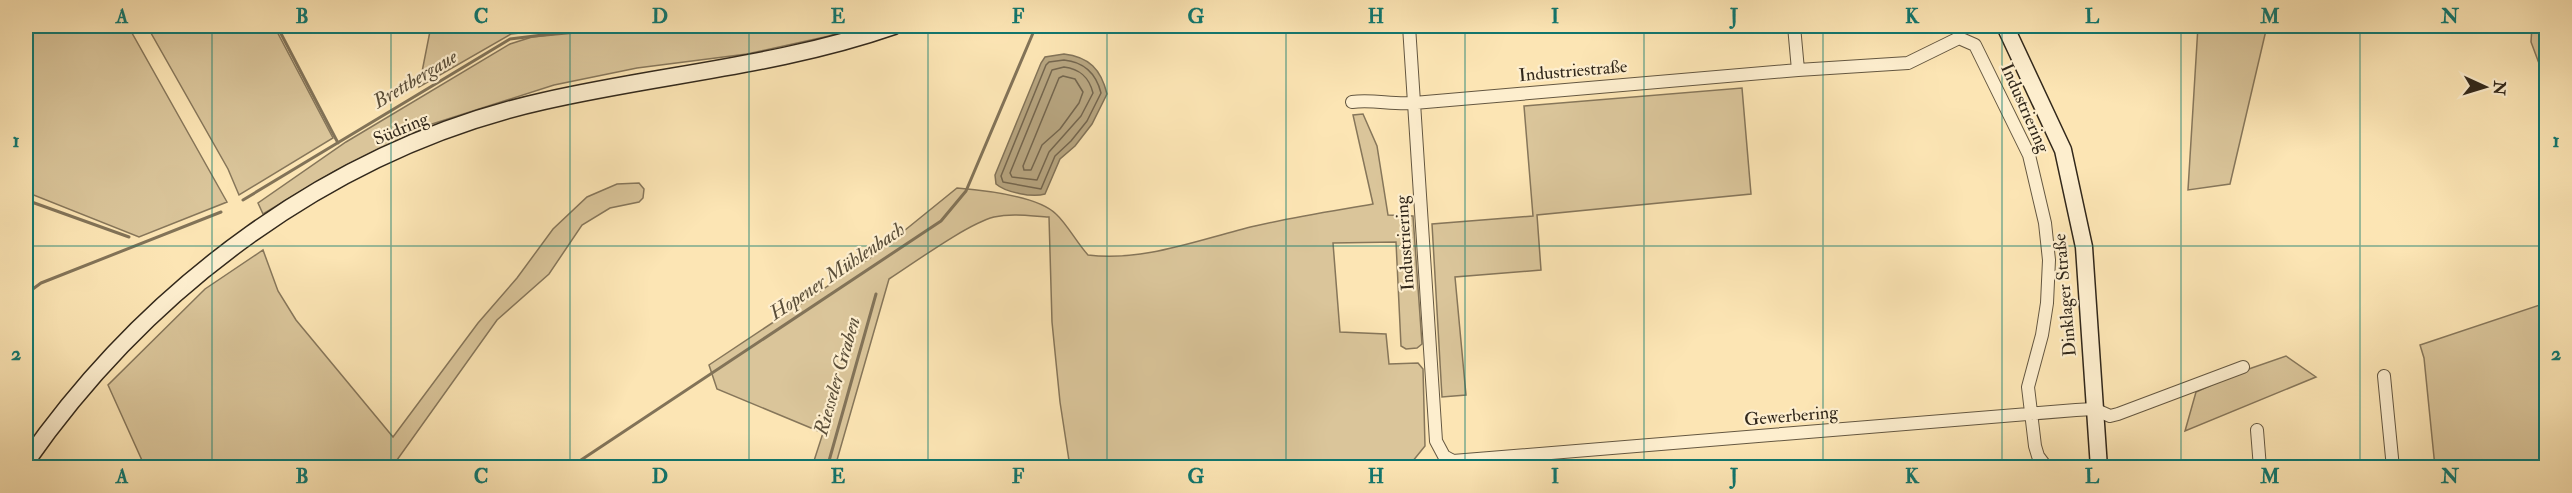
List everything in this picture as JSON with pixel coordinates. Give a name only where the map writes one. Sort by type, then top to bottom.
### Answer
[{"type":"main road","name":"Südring","points":[[26,462],[56,418],[118,348],[202,270],[256,230],[357,170],[474,121],[542,101],[802,54],[894,26]]},
{"type":"main road","name":"Dinklager Straße","points":[[2005,26],[2063,150],[2084,247],[2099,468]]},
{"type":"street","name":"Industriering","points":[[1408,26],[1436,441],[1444,456]]},
{"type":"street","points":[[1794,26],[1798,70]]},
{"type":"street","name":"Industriering","points":[[1798,70],[1908,63],[1959,38],[1975,45],[2029,155],[2045,223],[2049,260],[2048,303],[2028,387],[2031,413]]},
{"type":"street","name":"Industriestraße","points":[[1352,102],[1370,99],[1392,105],[1798,70]]},
{"type":"street","name":"Gewerbering","points":[[1444,456],[1464,461],[2094,409],[2110,416],[2242,368]]},
{"type":"street","points":[[2384,376],[2393,468]]},
{"type":"street","points":[[2031,413],[2037,456],[2047,468]]},
{"type":"street","points":[[2257,430],[2260,468]]},
{"type":"street","points":[[1555,454],[1556,468]]},
{"type":"shaded area","points":[[26,26],[128,26],[227,202],[139,237],[26,192]]},
{"type":"shaded area","points":[[147,26],[274,26],[333,138],[239,195],[228,169]]},
{"type":"shaded area","points":[[431,26],[586,26],[511,34],[419,87]]},
{"type":"shaded area","points":[[649,26],[858,26],[829,36],[747,54],[637,68],[554,85],[429,125],[335,171],[263,214],[258,203],[346,142],[510,44],[532,37]]},
{"type":"shaded area","points":[[2198,26],[2267,26],[2230,184],[2188,190]]},
{"type":"shaded area","points":[[2532,26],[2546,26],[2546,82],[2531,42]]},
{"type":"shaded area","points":[[1742,88],[1751,194],[1537,215],[1541,270],[1455,277],[1466,395],[1442,397],[1432,224],[1533,216],[1524,106]]},
{"type":"shaded area","points":[[1363,114],[1377,146],[1388,215],[1413,216],[1422,344],[1417,348],[1406,349],[1401,346],[1396,242],[1333,243],[1340,332],[1386,334],[1389,364],[1418,363],[1423,369],[1425,446],[1408,467],[1070,467],[1060,402],[1052,322],[1049,217],[1008,215],[983,221],[956,235],[889,279],[835,467],[812,467],[823,433],[717,389],[709,365],[873,256],[957,188],[1023,198],[1048,208],[1060,218],[1088,255],[1130,255],[1151,252],[1269,223],[1373,204],[1353,115]]},
{"type":"shaded area","points":[[639,183],[644,189],[643,198],[639,202],[610,208],[582,225],[549,274],[497,320],[392,467],[145,467],[108,385],[205,289],[263,250],[278,291],[296,320],[393,437],[478,323],[517,278],[553,229],[587,197],[617,184]]},
{"type":"shaded area","points":[[2546,303],[2546,467],[2435,467],[2424,358],[2420,345]]},
{"type":"shaded area","points":[[2286,356],[2316,377],[2185,431],[2196,392],[2243,371]]},
{"type":"water","points":[[1064,54],[1080,58],[1093,66],[1107,94],[1092,124],[1075,146],[1060,159],[1045,194],[1026,195],[1006,190],[996,184],[995,175],[1041,63],[1045,57]]},
{"type":"waterway","points":[[277,26],[338,143]]},
{"type":"waterway","name":"Brettbergaue","points":[[243,200],[510,39],[616,26]]},
{"type":"waterway","name":"Hopener Mühlenbach","points":[[569,468],[941,221],[966,191],[1036,26]]},
{"type":"waterway","points":[[26,200],[129,237]]},
{"type":"waterway","name":"Brettbergaue","points":[[26,294],[41,283],[221,212]]},
{"type":"waterway","name":"Riesseler Graben","points":[[827,468],[876,294]]}]
